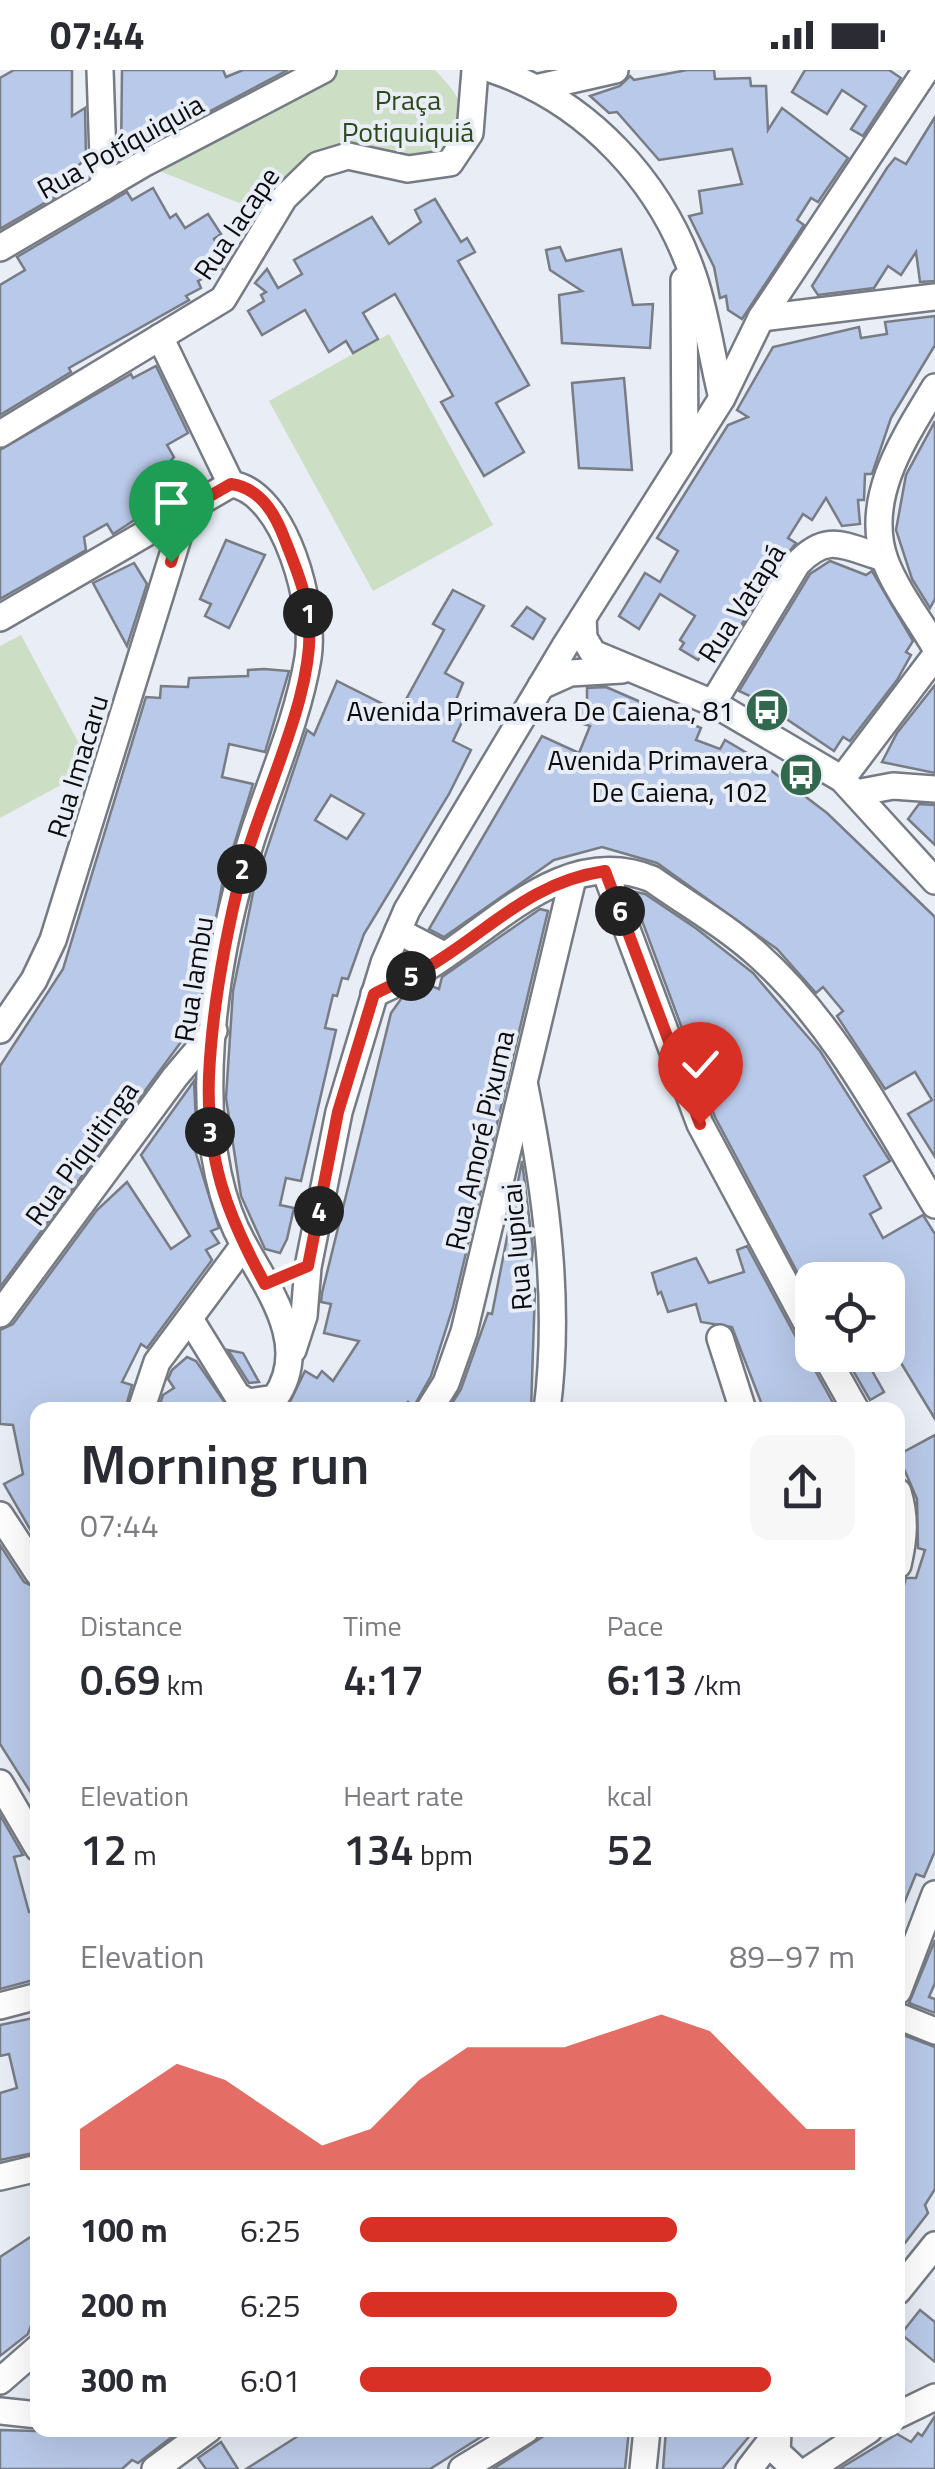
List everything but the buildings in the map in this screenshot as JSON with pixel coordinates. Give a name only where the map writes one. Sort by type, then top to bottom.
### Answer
[{"type":"street","points":[[100,70],[104,186]]},
{"type":"street","name":"Rua Potíquiquia","points":[[0,248],[104,186],[323,70]]},
{"type":"street","name":"Rua Iacape","points":[[0,434],[223,300],[284,198],[318,165],[348,156],[408,169],[439,168],[459,155],[470,132],[475,70]]},
{"type":"street","points":[[493,70],[540,86],[600,132],[632,166],[662,208],[702,308],[722,398]]},
{"type":"street","points":[[540,86],[615,70]]},
{"type":"street","points":[[190,1319],[237,1395],[248,1402],[275,1398],[284,1386],[304,1316],[308,1266],[338,1112],[398,931],[541,686],[722,398],[761,318],[926,70]]},
{"type":"street","points":[[683,255],[685,455]]},
{"type":"street","points":[[761,318],[935,297]]},
{"type":"street","name":"Rua Iambu","points":[[160,337],[231,484],[250,488],[260,496],[283,534],[300,580],[310,633],[299,694],[241,874],[214,1031],[210,1139],[216,1178],[293,1350]]},
{"type":"street","points":[[935,387],[884,486],[879,519],[884,558],[935,647]]},
{"type":"street","points":[[0,618],[231,484]]},
{"type":"street","name":"Rua Imacaru","points":[[0,1030],[34,980],[53,940],[187,509]]},
{"type":"street","name":"Rua Vatapá","points":[[714,704],[797,564],[812,548],[830,543],[884,558]]},
{"type":"street","points":[[583,618],[584,638],[593,653],[714,704],[849,786],[935,881]]},
{"type":"street","points":[[849,786],[935,656]]},
{"type":"street","points":[[541,686],[570,673],[627,669]]},
{"type":"street","points":[[849,786],[935,788]]},
{"type":"street","points":[[374,994],[444,955],[529,895],[573,878],[605,871],[634,872],[652,879],[758,955],[803,1003],[854,1072],[935,1205]]},
{"type":"street","points":[[605,871],[700,1124],[795,1301]]},
{"type":"street","name":"Rua Amoré Pixuma","points":[[434,1402],[446,1384],[464,1332],[573,878]]},
{"type":"street","points":[[398,931],[444,955]]},
{"type":"street","name":"Rua Piquitinga","points":[[0,1314],[175,1076],[214,1031]]},
{"type":"street","name":"Rua Iupicai","points":[[524,1080],[538,1154],[552,1282],[547,1402]]},
{"type":"street","points":[[144,1402],[157,1362],[244,1245]]},
{"type":"street","points":[[265,1284],[308,1266]]},
{"type":"street","points":[[720,1338],[740,1402]]},
{"type":"street","points":[[835,1372],[851,1402]]},
{"type":"street","points":[[0,1515],[30,1561]]},
{"type":"street","points":[[0,1783],[30,1834]]},
{"type":"street","points":[[905,1973],[935,1894]]},
{"type":"street","points":[[0,2006],[30,1998]]},
{"type":"street","points":[[905,2019],[935,2031]]},
{"type":"street","points":[[0,2177],[30,2170]]},
{"type":"street","points":[[905,2283],[935,2245]]},
{"type":"street","points":[[0,2381],[30,2355]]},
{"type":"street","points":[[905,2412],[935,2397]]},
{"type":"street","points":[[0,2410],[30,2414]]},
{"type":"street","points":[[154,2469],[198,2437]]},
{"type":"street","points":[[462,2469],[515,2437]]},
{"type":"street","points":[[644,2469],[647,2437]]},
{"type":"street","points":[[749,2469],[774,2437]]},
{"type":"street","points":[[779,2437],[780,2458],[795,2469]]},
{"type":"street","points":[[817,2464],[830,2446],[828,2437]]},
{"type":"street","points":[[817,2464],[858,2437]]},
{"type":"green space","name":"Praça Potiquiquiá","points":[[337,70],[435,70],[462,109],[460,129],[447,154],[406,160],[358,150],[264,213],[162,172],[155,165]]},
{"type":"green space","points":[[389,334],[493,525],[373,591],[269,401]]},
{"type":"green space","points":[[21,635],[92,768],[0,818],[0,646]]},
{"type":"place","name":"Avenida Primavera De Caiena, 81","points":[[767,710]]},
{"type":"place","name":"Avenida Primavera De Caiena, 102","points":[[801,775]]},
{"type":"route","points":[[171,562],[187,509],[231,484],[250,488],[270,509],[283,534],[308,612],[308,656],[299,694],[241,874],[209,1076],[210,1139],[216,1178],[236,1231],[265,1284],[308,1266],[338,1112],[374,994],[425,969],[529,895],[558,881],[605,871],[700,1124]]}]
